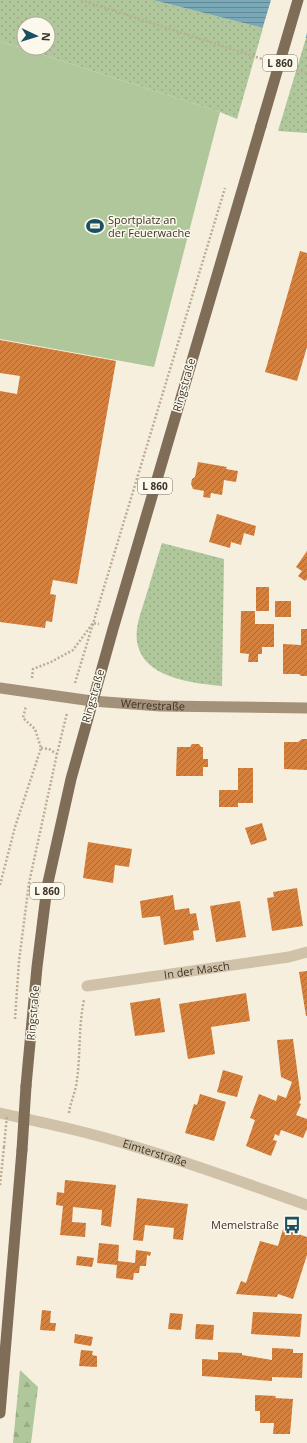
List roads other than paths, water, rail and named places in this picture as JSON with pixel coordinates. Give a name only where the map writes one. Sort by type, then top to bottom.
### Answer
[{"type":"main road","name":"Ringstraße","points":[[0,1413],[26,1086],[37,967],[48,887],[71,778],[92,701],[298,0]]},
{"type":"main road","name":"Werrestraße","points":[[0,688],[92,701],[160,706],[307,708]]},
{"type":"street","name":"In der Masch","points":[[87,986],[289,957],[307,952]]},
{"type":"street","name":"Eimterstraße","points":[[0,1112],[135,1146],[203,1168],[307,1205]]},
{"type":"water","points":[[153,0],[307,0],[307,38],[263,28]]},
{"type":"place","name":"Sportplatz an der Feuerwache","points":[[95,226]]},
{"type":"place","name":"Memelstraße","points":[[292,1225]]}]
